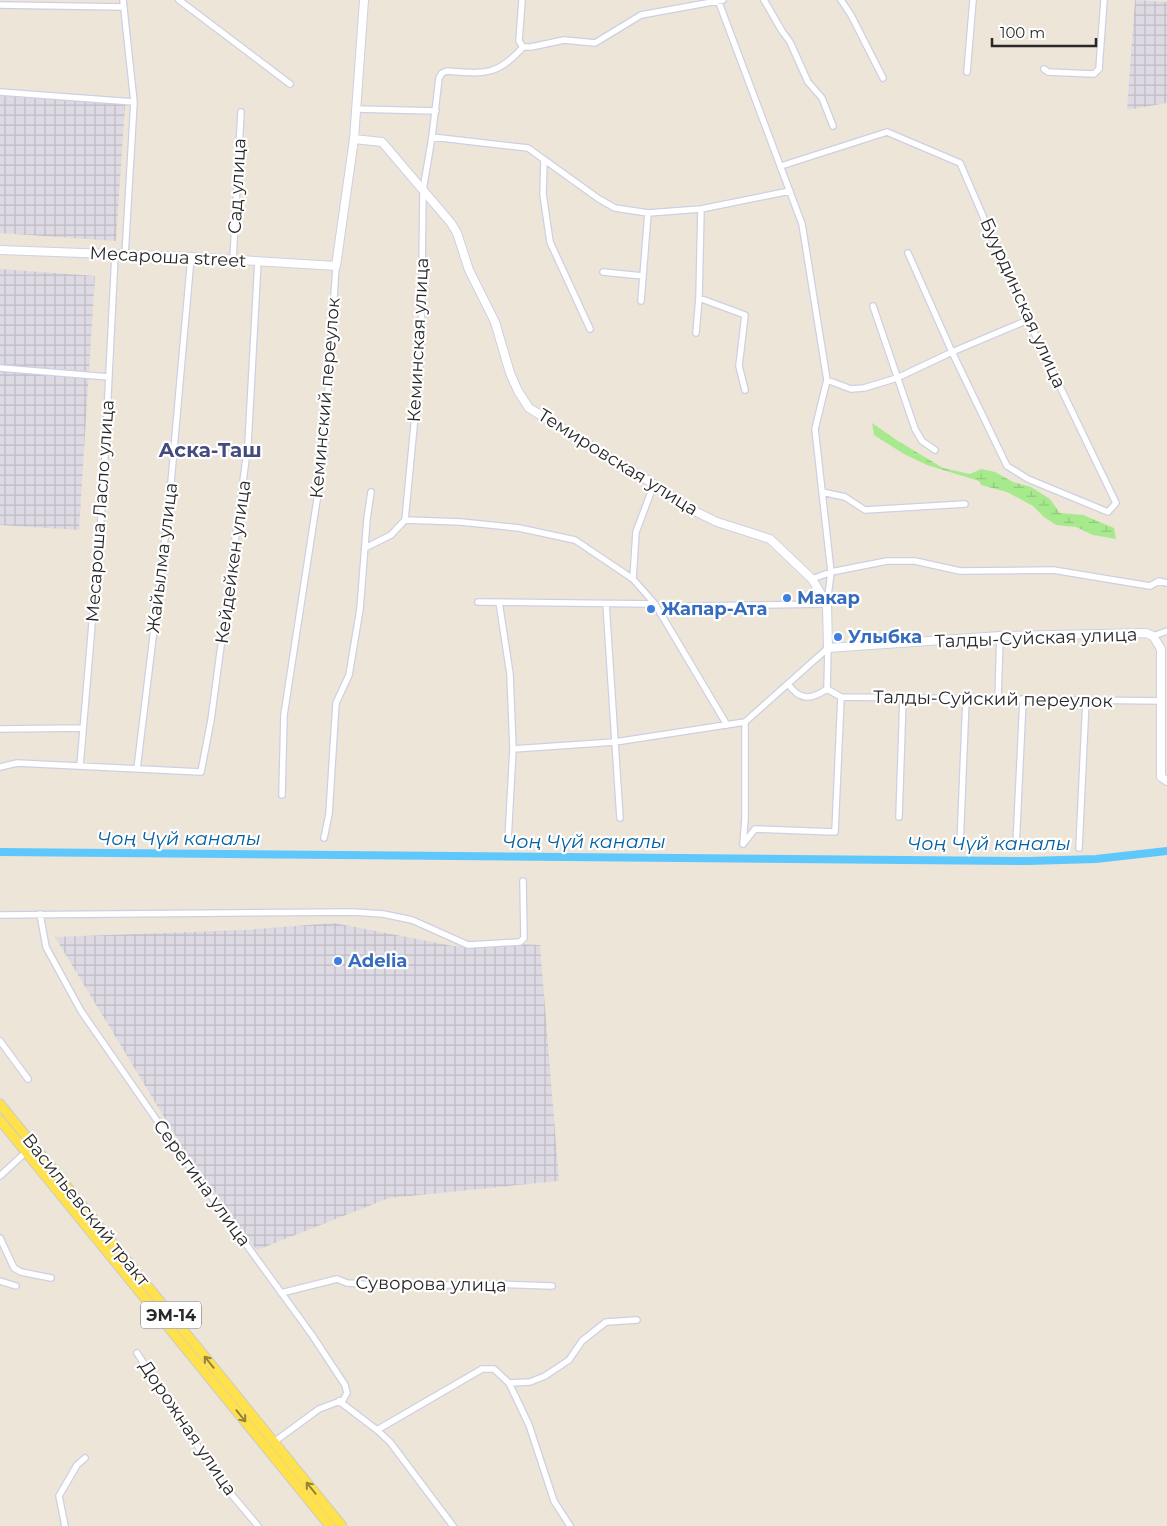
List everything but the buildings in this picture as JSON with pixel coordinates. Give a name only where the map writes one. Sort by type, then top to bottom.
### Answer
[{"type":"main road","name":"Васильевский тракт","points":[[0,1104],[342,1526]]},
{"type":"main road","name":"Васильевский тракт","points":[[0,1120],[330,1526]]},
{"type":"street","points":[[123,0],[134,102],[125,255]]},
{"type":"street","points":[[179,0],[290,84]]},
{"type":"street","name":"Кеминский переулок","points":[[282,795],[284,715],[324,454],[336,266],[354,139],[364,0]]},
{"type":"street","points":[[522,0],[519,41],[523,47],[564,40],[595,43],[641,15],[720,0],[802,224],[827,380],[815,429],[831,572],[827,604],[827,689],[816,696],[806,697],[794,692],[788,684]]},
{"type":"street","points":[[764,0],[790,42],[808,82],[822,98],[833,126]]},
{"type":"street","points":[[841,0],[851,15],[883,78]]},
{"type":"street","points":[[967,72],[973,0]]},
{"type":"street","points":[[1044,69],[1048,72],[1094,74],[1097,72],[1099,69],[1104,0]]},
{"type":"street","points":[[0,5],[124,7]]},
{"type":"street","name":"Кеминская улица","points":[[405,520],[421,353],[423,190],[440,78],[447,71],[481,74],[504,65],[523,47]]},
{"type":"street","points":[[0,92],[134,102]]},
{"type":"street","points":[[356,109],[436,110]]},
{"type":"street","name":"Сад улица","points":[[233,260],[241,112]]},
{"type":"street","name":"Буурдинская улица","points":[[781,166],[887,132],[960,162],[1028,320],[1116,504],[1108,512],[1028,479],[1007,466],[952,352]]},
{"type":"street","points":[[432,137],[528,148],[599,199],[615,208],[648,213],[701,208],[790,191]]},
{"type":"street","name":"Темировская улица","points":[[354,139],[382,142],[451,223],[457,233],[469,270],[496,322],[510,373],[518,391],[529,408],[654,484],[684,506],[717,522],[770,539],[812,580],[827,604]]},
{"type":"street","points":[[544,160],[543,194],[550,242],[590,329]]},
{"type":"street","points":[[696,333],[699,298],[701,208]]},
{"type":"street","points":[[641,301],[648,213]]},
{"type":"street","name":"Месароша street","points":[[0,250],[191,257],[336,266]]},
{"type":"street","points":[[908,253],[952,352]]},
{"type":"street","name":"Месароша Ласло улица","points":[[80,766],[103,494],[115,255]]},
{"type":"street","name":"Жайылма улица","points":[[137,769],[169,505],[191,257]]},
{"type":"street","name":"Кейдейкен улица","points":[[137,769],[201,772],[211,720],[248,444],[258,262]]},
{"type":"street","points":[[602,272],[643,276]]},
{"type":"street","points":[[699,298],[745,315],[739,366],[745,390]]},
{"type":"street","points":[[873,306],[896,378],[915,429],[922,441],[935,450]]},
{"type":"street","points":[[827,380],[851,389],[864,388],[896,378],[1028,320]]},
{"type":"street","points":[[0,368],[109,377]]},
{"type":"street","points":[[633,579],[636,532],[654,484]]},
{"type":"street","points":[[324,838],[329,814],[336,704],[349,675],[360,609],[370,492]]},
{"type":"street","points":[[822,492],[845,497],[865,510],[965,504]]},
{"type":"street","points":[[366,548],[391,535],[405,520],[462,522],[519,528],[575,540],[633,579],[655,604],[727,725]]},
{"type":"street","points":[[812,580],[831,572],[887,561],[915,561],[960,571],[1053,570],[1150,586],[1159,581],[1167,583]]},
{"type":"street","points":[[478,602],[655,604]]},
{"type":"street","points":[[498,602],[510,674],[513,748],[508,840]]},
{"type":"street","points":[[606,604],[620,818]]},
{"type":"street","points":[[660,613],[691,606],[827,604]]},
{"type":"street","name":"Талды-Суйская улица","points":[[828,648],[1000,636],[1146,633],[1153,636],[1167,631]]},
{"type":"street","points":[[998,699],[1000,636]]},
{"type":"street","points":[[1153,636],[1161,649],[1164,740],[1161,777],[1167,781]]},
{"type":"street","points":[[513,748],[615,742],[745,722],[828,648]]},
{"type":"street","name":"Талды-Суйский переулок","points":[[827,689],[841,697],[1162,701]]},
{"type":"street","points":[[745,722],[746,819],[743,844],[755,829],[835,832],[841,697]]},
{"type":"street","points":[[899,817],[903,698]]},
{"type":"street","points":[[960,845],[966,698]]},
{"type":"street","points":[[1016,846],[1023,699]]},
{"type":"street","points":[[1079,848],[1086,700]]},
{"type":"street","points":[[0,729],[83,728]]},
{"type":"street","points":[[0,767],[17,763],[137,769]]},
{"type":"street","points":[[0,915],[353,912],[383,914],[412,920],[468,945],[520,942],[524,938],[523,881]]},
{"type":"street","name":"Серегина улица","points":[[40,914],[46,947],[81,1011],[174,1145],[312,1335],[345,1385],[346,1396],[339,1402]]},
{"type":"street","points":[[0,1041],[28,1079]]},
{"type":"street","points":[[0,1176],[26,1152]]},
{"type":"street","points":[[0,1238],[14,1268],[21,1272],[51,1278]]},
{"type":"street","name":"Суворова улица","points":[[281,1293],[337,1279],[347,1283],[392,1286],[497,1284],[552,1286]]},
{"type":"street","points":[[0,1281],[16,1286]]},
{"type":"street","points":[[510,1383],[530,1382],[545,1376],[569,1360],[582,1340],[606,1322],[637,1320]]},
{"type":"street","name":"Дорожная улица","points":[[137,1353],[221,1482],[258,1526]]},
{"type":"street","points":[[377,1430],[482,1369],[494,1369],[510,1383],[529,1425],[554,1501],[570,1526]]},
{"type":"street","points":[[274,1442],[319,1409],[339,1402],[390,1442],[452,1526]]},
{"type":"street","points":[[65,1526],[60,1496],[77,1465],[85,1458]]},
{"type":"shaded area","points":[[1135,0],[1167,2],[1167,103],[1127,110]]},
{"type":"shaded area","points":[[0,96],[125,104],[116,241],[0,233]]},
{"type":"shaded area","points":[[0,269],[95,276],[79,530],[0,525]]},
{"type":"shaded area","points":[[334,923],[453,946],[540,945],[559,1181],[389,1198],[257,1250],[186,1153],[55,937],[244,930]]},
{"type":"green space","points":[[872,423],[943,468],[970,474],[981,469],[995,472],[1013,482],[1031,487],[1050,499],[1060,513],[1083,515],[1114,528],[1116,539],[1093,535],[1076,527],[1056,525],[1033,506],[1007,492],[981,485],[979,481],[927,465],[904,454],[874,435]]},
{"type":"waterway","name":"Чоң Чүй каналы","points":[[0,852],[1028,861],[1096,859],[1167,851]]},
{"type":"place","name":"Макар","points":[[787,598]]},
{"type":"place","name":"Жапар-Ата","points":[[651,609]]},
{"type":"place","name":"Улыбка","points":[[838,637]]},
{"type":"place","name":"Adelia","points":[[338,961]]},
{"type":"district","name":"Аска-Таш","points":[[210,450]]}]
